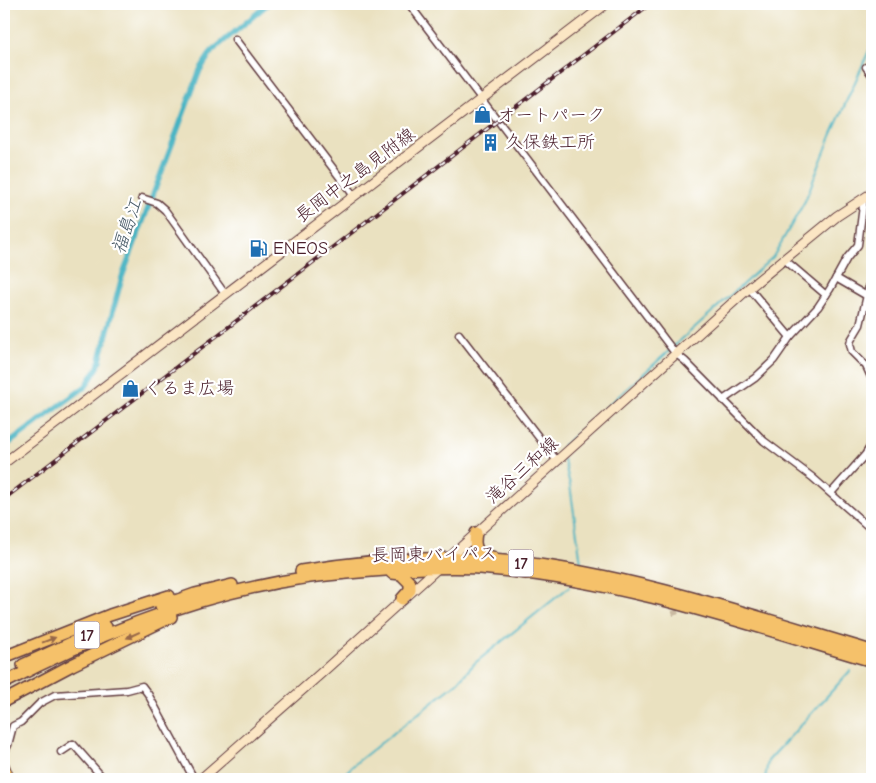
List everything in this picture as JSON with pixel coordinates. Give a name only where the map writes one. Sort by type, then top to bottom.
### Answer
[{"type":"highway","points":[[476,533],[475,547],[483,556],[558,565],[616,577],[661,591]]},
{"type":"highway","name":"長岡東バイパス","points":[[164,609],[227,593],[243,586],[335,565],[447,559],[514,562],[594,575],[661,591],[872,651]]},
{"type":"highway","name":"長岡東バイパス","points":[[243,586],[311,576],[385,570],[437,568],[490,569],[526,573],[606,586],[720,616],[872,661]]},
{"type":"highway","points":[[4,701],[98,652],[164,609],[204,588],[396,573],[404,576],[410,583],[410,590],[402,600]]},
{"type":"highway","points":[[4,657],[110,615],[164,609]]},
{"type":"highway","name":"17","points":[[4,683],[11,674],[164,609]]},
{"type":"main road","name":"長岡中之島見附線","points":[[4,463],[606,4]]},
{"type":"main road","name":"滝谷三和線","points":[[201,779],[749,288],[837,216],[868,195]]},
{"type":"main road","points":[[4,766],[9,779]]},
{"type":"street","points":[[409,4],[675,353],[686,361],[764,441],[831,493],[872,530]]},
{"type":"street","points":[[236,39],[354,196]]},
{"type":"street","points":[[723,400],[755,378],[774,360],[790,338],[818,307],[847,258],[858,245],[868,195]]},
{"type":"street","points":[[144,198],[154,202],[164,210],[225,294]]},
{"type":"street","points":[[785,260],[826,294]]},
{"type":"street","points":[[872,274],[860,325],[851,340],[850,348],[866,366],[872,379]]},
{"type":"street","points":[[836,278],[867,296]]},
{"type":"street","points":[[749,288],[790,338]]},
{"type":"street","points":[[459,334],[556,461]]},
{"type":"street","points":[[831,493],[866,455],[872,444]]},
{"type":"street","points":[[4,754],[13,726],[21,722],[40,703],[55,695],[127,690],[142,686],[194,779]]},
{"type":"street","points":[[61,752],[72,744],[104,779]]},
{"type":"waterway","name":"福島江","points":[[4,447],[86,386],[98,367],[122,277],[200,70],[212,51],[268,4]]},
{"type":"waterway","points":[[673,347],[773,257],[805,201],[831,136],[872,44]]},
{"type":"waterway","points":[[562,453],[563,446],[670,350]]},
{"type":"waterway","points":[[564,460],[570,485],[581,563]]},
{"type":"waterway","points":[[339,779],[357,762],[457,683],[475,663],[569,587]]},
{"type":"waterway","points":[[765,779],[768,761],[850,671]]},
{"type":"tunnel","points":[[671,602],[676,615]]},
{"type":"railway","points":[[4,499],[650,4]]},
{"type":"place","name":"オートパーク","points":[[483,115]]},
{"type":"place","name":"久保鉄工所","points":[[491,142]]},
{"type":"place","name":"ENEOS","points":[[259,248]]},
{"type":"place","name":"くるま広場","points":[[130,388]]}]
